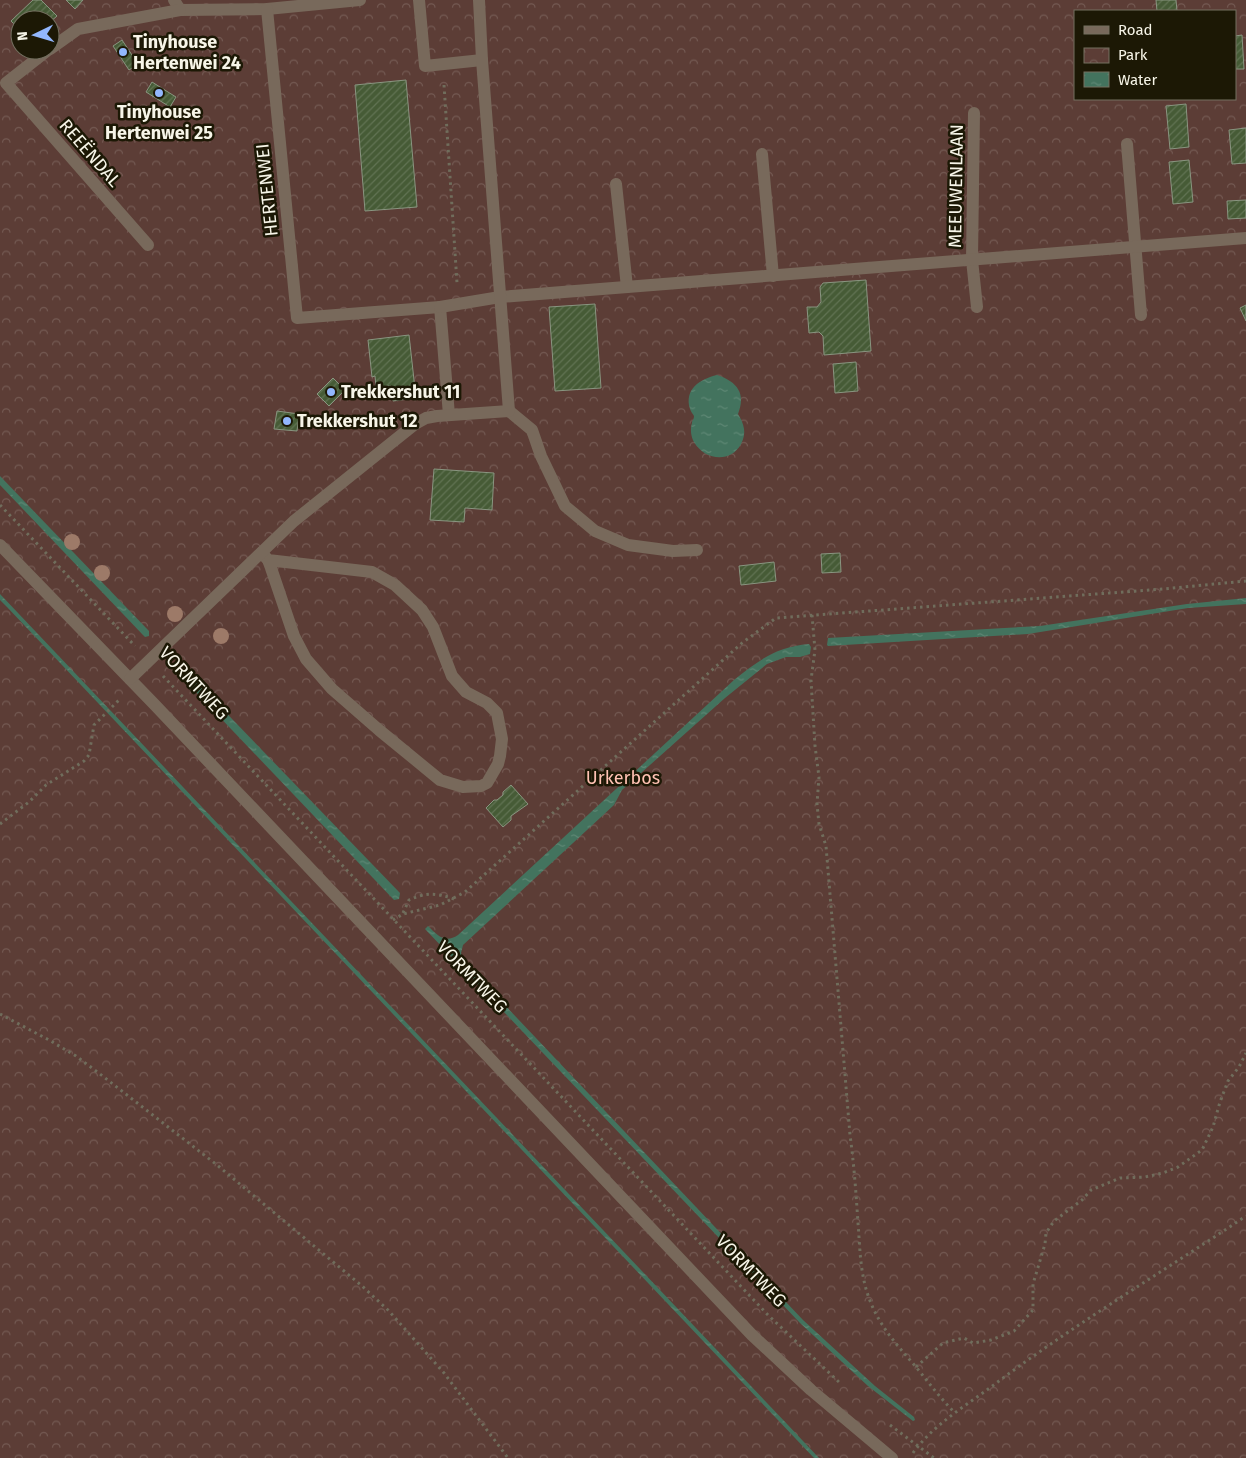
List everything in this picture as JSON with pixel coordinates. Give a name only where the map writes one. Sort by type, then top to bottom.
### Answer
[{"type":"street","name":"REEËNDAL","points":[[60,41],[78,29],[160,14],[177,5],[267,9],[360,0]]},
{"type":"street","points":[[419,0],[425,66],[482,60]]},
{"type":"street","points":[[479,0],[482,60],[510,411],[532,430],[541,456],[565,506],[595,530],[628,545],[674,551],[697,550]]},
{"type":"street","name":"HERTENWEI","points":[[267,9],[298,318],[440,307]]},
{"type":"street","name":"REEËNDAL","points":[[33,60],[3,81],[148,245]]},
{"type":"street","name":"MEEUWENLAAN","points":[[974,113],[972,260],[977,308]]},
{"type":"street","points":[[1127,144],[1140,316]]},
{"type":"street","points":[[762,154],[773,276]]},
{"type":"street","points":[[616,184],[627,287]]},
{"type":"street","points":[[449,416],[440,307],[500,297],[1241,238]]},
{"type":"street","points":[[130,680],[148,661],[265,556],[294,521],[415,424],[426,418],[510,411]]},
{"type":"street","points":[[0,545],[752,1335],[811,1390],[892,1458]]},
{"type":"street","points":[[265,556],[372,572],[395,585],[422,610],[433,627],[452,676],[466,692],[487,703],[497,713],[501,730],[500,756],[498,764],[487,783],[481,786],[463,787],[440,780],[332,689],[306,659],[294,636],[265,556]]},
{"type":"path","points":[[160,14],[165,30],[161,37],[168,68],[167,72]]},
{"type":"path","points":[[442,64],[459,304]]},
{"type":"path","name":"VORMTWEG","points":[[0,505],[763,1309],[845,1387]]},
{"type":"path","points":[[390,924],[403,914],[440,905],[465,892],[742,643],[776,618],[1246,582]]},
{"type":"path","points":[[812,615],[815,650],[811,680],[819,778],[817,804],[819,824],[826,846],[831,892],[860,1256],[867,1290],[878,1318],[898,1349],[955,1413]]},
{"type":"path","points":[[0,824],[29,802],[46,785],[84,761],[89,755],[94,725],[116,703]]},
{"type":"path","points":[[403,914],[409,900],[422,895],[439,894],[454,899]]},
{"type":"path","points":[[0,1014],[56,1044],[100,1074],[217,1165],[362,1286],[388,1310],[444,1373],[508,1458]]},
{"type":"path","points":[[916,1367],[943,1343],[964,1338],[973,1343],[991,1340],[1014,1331],[1033,1310],[1033,1284],[1045,1244],[1046,1233],[1054,1221],[1082,1200],[1090,1190],[1120,1178],[1145,1177],[1163,1173],[1178,1167],[1202,1150],[1214,1127],[1228,1080],[1239,1067],[1246,1053]]},
{"type":"path","points":[[914,1451],[930,1433],[955,1413],[1070,1330],[1246,1216]]},
{"type":"path","points":[[884,1420],[934,1458]]},
{"type":"green space","name":"Urkerbos","points":[[0,0],[1246,0],[1246,1458],[0,1458]]},
{"type":"water","points":[[717,375],[735,385],[741,400],[738,414],[743,425],[743,440],[737,450],[725,457],[711,456],[705,453],[694,442],[691,430],[694,416],[689,402],[691,391],[699,382]]},
{"type":"water","points":[[0,476],[149,631],[149,636],[145,637],[143,635],[0,485]]},
{"type":"water","points":[[0,594],[819,1458],[814,1458],[0,600]]},
{"type":"water","points":[[1246,598],[1246,604],[1188,608],[1028,634],[827,645],[828,638],[1040,626],[1187,604]]},
{"type":"water","points":[[809,644],[811,647],[810,654],[800,657],[786,657],[767,664],[725,698],[622,790],[614,805],[463,945],[461,953],[464,962],[803,1320],[875,1386],[914,1417],[915,1420],[913,1421],[868,1386],[800,1323],[425,929],[428,926],[438,935],[449,939],[458,935],[734,680],[752,666],[777,651]]},
{"type":"water","points":[[175,663],[178,663],[400,893],[399,899],[394,900],[173,668]]},
{"type":"building","points":[[33,0],[41,0],[51,10],[23,10]]},
{"type":"building","points":[[66,0],[83,0],[75,9]]},
{"type":"building","points":[[1156,0],[1176,0],[1177,10],[1157,10]]},
{"type":"building","points":[[1242,35],[1244,69],[1236,69],[1236,36]]},
{"type":"building","name":"Tinyhouse Hertenwei 24","points":[[122,40],[138,64],[129,70],[113,46]]},
{"type":"building","points":[[406,80],[417,207],[365,211],[355,85]]},
{"type":"building","name":"Tinyhouse Hertenwei 25","points":[[152,82],[176,97],[170,107],[146,92]]},
{"type":"building","points":[[1186,104],[1189,147],[1170,149],[1166,106]]},
{"type":"building","points":[[1246,128],[1246,163],[1232,164],[1229,130]]},
{"type":"building","points":[[1189,160],[1193,202],[1173,204],[1169,162]]},
{"type":"building","points":[[1246,200],[1246,218],[1228,219],[1227,201]]},
{"type":"building","points":[[866,280],[871,351],[824,355],[823,336],[819,332],[809,333],[807,307],[817,307],[821,302],[820,287],[823,283]]},
{"type":"building","points":[[595,304],[601,388],[555,391],[549,307]]},
{"type":"building","points":[[1246,305],[1246,321],[1240,308]]},
{"type":"building","points":[[409,335],[416,398],[393,401],[391,386],[376,387],[375,376],[372,377],[368,340]]},
{"type":"building","points":[[856,362],[858,391],[835,393],[833,364]]},
{"type":"building","name":"Trekkershut 11","points":[[333,378],[345,390],[329,406],[317,394]]},
{"type":"building","name":"Trekkershut 12","points":[[277,411],[299,414],[297,431],[274,429]]},
{"type":"building","points":[[434,469],[494,473],[492,510],[465,508],[464,522],[430,520]]},
{"type":"building","points":[[840,553],[841,572],[822,573],[821,554]]},
{"type":"building","points":[[774,562],[776,581],[741,585],[739,566]]},
{"type":"building","points":[[511,785],[528,804],[511,816],[511,820],[503,827],[486,808],[503,795],[503,792]]},
{"type":"place","name":"Tinyhouse Hertenwei 24","points":[[123,52]]},
{"type":"place","name":"Tinyhouse Hertenwei 25","points":[[159,93]]},
{"type":"place","name":"Trekkershut 11","points":[[331,392]]},
{"type":"place","name":"Trekkershut 12","points":[[287,421]]}]
